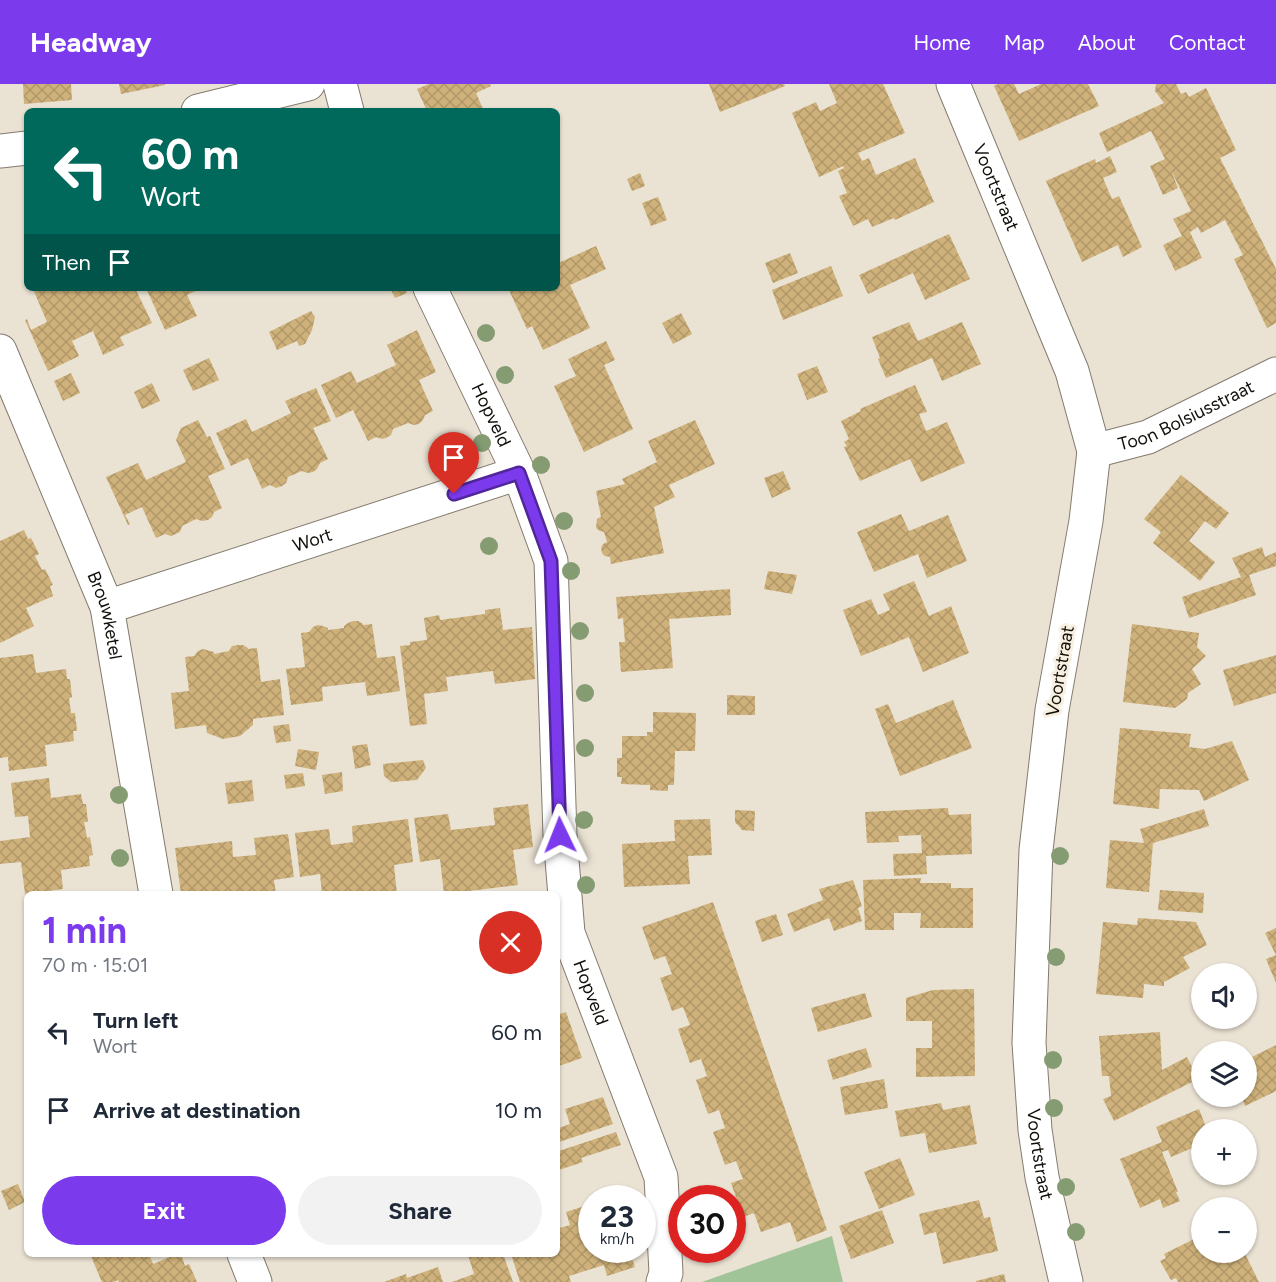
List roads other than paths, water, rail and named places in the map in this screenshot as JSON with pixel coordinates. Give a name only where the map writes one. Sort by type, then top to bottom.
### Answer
[{"type":"street","points":[[210,108],[308,84]]},
{"type":"street","points":[[340,84],[346,108]]},
{"type":"street","name":"Voortstraat","points":[[953,84],[1072,371],[1094,451],[1086,520],[1052,711],[1037,838],[1029,1043],[1035,1130],[1042,1177],[1066,1282]]},
{"type":"street","points":[[0,151],[24,148]]},
{"type":"street","name":"Hopveld","points":[[431,291],[519,473],[551,561],[562,933],[661,1177],[666,1273],[663,1282]]},
{"type":"street","name":"Brouwketel","points":[[0,351],[107,608],[155,891]]},
{"type":"street","name":"Toon Bolsiusstraat","points":[[1094,451],[1148,437],[1276,374]]},
{"type":"street","name":"Wort","points":[[107,608],[519,473]]},
{"type":"street","points":[[245,1257],[255,1282]]}]
